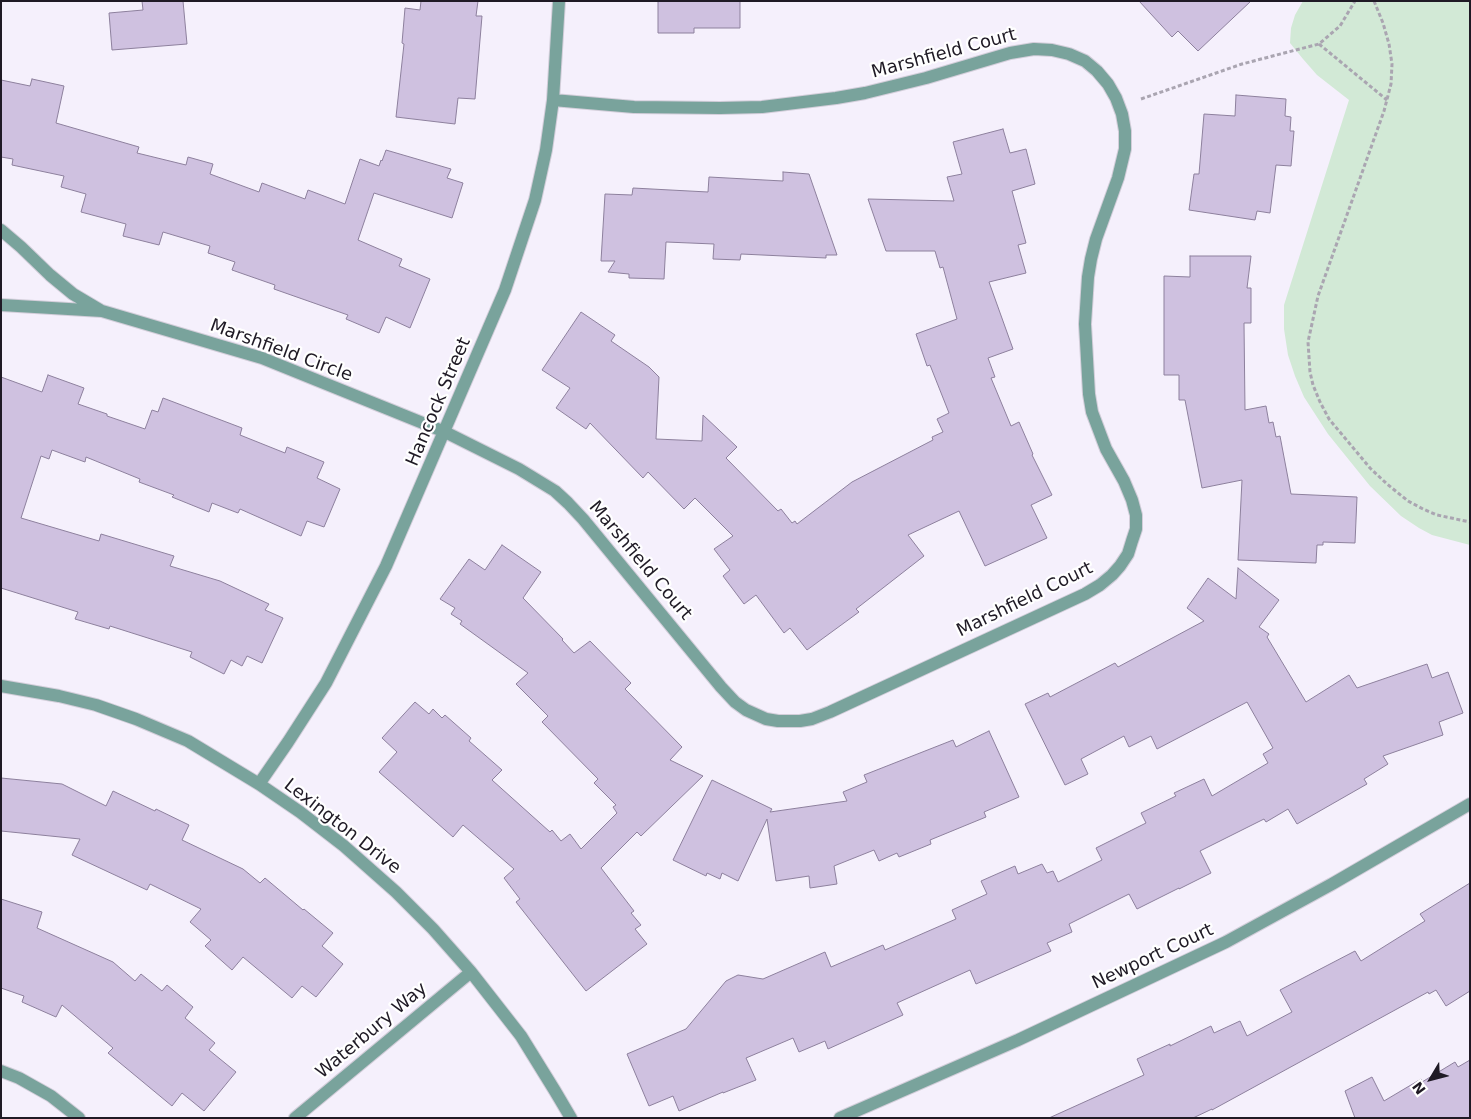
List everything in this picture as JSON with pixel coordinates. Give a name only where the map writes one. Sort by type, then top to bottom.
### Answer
[{"type":"street","name":"Hancock Street","points":[[259,784],[326,682],[386,566],[498,309],[537,192],[546,150],[553,100],[559,1]]},
{"type":"street","name":"Marshfield Court","points":[[445,432],[538,479],[568,503],[595,533],[721,687],[735,702],[766,720],[800,721],[812,719],[830,712],[1085,594],[1106,580],[1120,566],[1128,554],[1136,529],[1136,515],[1124,481],[1106,449],[1092,412],[1086,360],[1088,276],[1096,239],[1118,178],[1124,149],[1125,131],[1120,108],[1108,84],[1085,61],[1069,54],[1052,50],[1034,49],[1010,53],[926,78],[872,91],[836,98],[762,107],[634,107],[553,100]]},
{"type":"street","name":"Marshfield Circle","points":[[1,230],[22,247],[65,288],[102,311]]},
{"type":"street","name":"Marshfield Circle","points":[[1,305],[102,311],[262,358],[445,432]]},
{"type":"street","name":"Lexington Drive","points":[[1,686],[59,696],[96,705],[136,719],[188,741],[259,784],[300,812],[344,846],[396,892],[471,972],[521,1036],[571,1118]]},
{"type":"street","name":"Newport Court","points":[[840,1118],[1018,1040],[1226,942],[1332,884],[1470,804]]},
{"type":"street","name":"Waterbury Way","points":[[295,1118],[471,972]]},
{"type":"street","points":[[1,1071],[19,1078],[51,1096],[79,1118]]},
{"type":"path","points":[[1120,108],[1152,94],[1242,64],[1319,44],[1340,26],[1355,1]]},
{"type":"path","points":[[1374,1],[1389,44],[1391,84],[1318,296],[1308,342],[1311,378],[1329,419],[1386,484],[1423,510],[1470,522]]},
{"type":"path","points":[[1319,44],[1387,100]]},
{"type":"green space","points":[[1303,1],[1470,1],[1470,545],[1432,535],[1419,528],[1401,516],[1370,486],[1328,434],[1304,397],[1288,355],[1284,329],[1284,305],[1349,100],[1317,75],[1290,43],[1291,28],[1295,15]]},
{"type":"building","points":[[142,1],[183,1],[187,44],[112,50],[109,13],[143,10]]},
{"type":"building","points":[[421,1],[478,1],[476,16],[482,16],[475,99],[458,98],[455,124],[396,117],[404,44],[402,43],[405,8],[420,10]]},
{"type":"building","points":[[658,1],[740,1],[740,28],[694,28],[694,33],[658,33]]},
{"type":"building","points":[[1139,1],[1251,1],[1198,51],[1178,31],[1172,37]]},
{"type":"building","points":[[32,79],[64,86],[56,123],[139,147],[137,153],[186,165],[188,157],[213,164],[210,174],[259,192],[262,183],[305,199],[308,190],[345,204],[360,159],[379,166],[386,150],[451,169],[447,178],[463,183],[452,218],[374,193],[358,240],[402,259],[399,266],[430,279],[410,328],[386,317],[379,333],[346,319],[348,315],[274,289],[275,285],[232,270],[235,262],[208,253],[210,246],[163,232],[159,245],[123,236],[126,224],[81,212],[86,194],[61,187],[64,176],[12,165],[13,159],[1,157],[1,80],[30,86]]},
{"type":"building","points":[[1236,95],[1286,99],[1285,116],[1291,117],[1290,131],[1294,131],[1291,166],[1276,165],[1270,213],[1257,211],[1255,220],[1189,210],[1194,174],[1199,174],[1204,114],[1235,116]]},
{"type":"building","points":[[1003,129],[1010,153],[1026,149],[1035,184],[1012,191],[1026,243],[1018,245],[1026,273],[989,282],[1013,349],[988,358],[995,377],[991,378],[1011,426],[1019,422],[1032,455],[1052,495],[1031,505],[1047,538],[985,566],[959,511],[908,535],[924,556],[856,609],[859,612],[807,650],[790,628],[784,633],[756,595],[744,604],[723,576],[730,570],[714,549],[733,536],[695,498],[684,509],[648,472],[643,478],[590,423],[586,429],[556,408],[570,388],[542,370],[581,312],[615,335],[611,341],[649,367],[659,377],[656,439],[702,441],[703,415],[737,447],[726,458],[778,511],[781,509],[792,523],[795,521],[797,524],[852,482],[933,440],[932,437],[943,432],[937,419],[949,413],[930,365],[927,366],[916,334],[957,319],[943,267],[940,268],[935,251],[886,251],[868,199],[954,201],[947,177],[962,174],[953,142]]},
{"type":"building","points":[[783,172],[809,174],[837,255],[826,255],[826,258],[741,254],[740,260],[713,259],[714,244],[666,242],[664,279],[629,278],[629,274],[608,272],[615,261],[601,261],[605,194],[632,195],[633,188],[708,192],[709,177],[783,181]]},
{"type":"building","points":[[1190,256],[1251,256],[1247,288],[1251,288],[1251,323],[1244,323],[1245,410],[1266,406],[1269,423],[1273,422],[1276,437],[1280,436],[1291,494],[1357,497],[1355,543],[1323,542],[1323,545],[1317,545],[1316,563],[1238,560],[1242,480],[1202,488],[1185,400],[1179,400],[1179,375],[1164,375],[1164,276],[1190,277]]},
{"type":"building","points":[[48,375],[84,388],[78,404],[145,429],[152,410],[158,412],[163,398],[242,428],[240,435],[285,453],[287,447],[324,462],[317,478],[340,489],[324,527],[307,521],[301,536],[240,509],[238,513],[212,503],[209,512],[172,497],[174,495],[139,482],[140,479],[86,457],[85,462],[52,450],[49,459],[41,456],[21,518],[99,541],[101,534],[174,556],[170,566],[220,581],[269,604],[265,610],[283,618],[262,663],[247,656],[242,666],[231,660],[224,674],[190,657],[192,652],[110,626],[109,629],[75,619],[78,612],[1,588],[1,377],[42,392]]},
{"type":"building","points":[[502,545],[541,572],[523,598],[574,653],[590,641],[631,683],[625,689],[682,747],[670,760],[703,776],[641,836],[637,832],[601,868],[634,911],[631,913],[641,925],[635,929],[647,944],[586,991],[516,902],[520,899],[504,878],[514,869],[463,825],[453,837],[379,772],[397,752],[382,738],[415,702],[429,714],[433,709],[442,718],[445,715],[471,738],[469,741],[502,770],[492,780],[550,832],[552,830],[561,841],[570,834],[581,849],[617,813],[613,807],[616,805],[594,783],[598,779],[542,722],[548,716],[516,684],[528,673],[460,624],[462,621],[451,614],[455,608],[440,599],[469,559],[485,570]]},
{"type":"building","points":[[1238,568],[1279,600],[1259,627],[1269,634],[1267,637],[1306,702],[1349,675],[1357,688],[1427,664],[1432,678],[1448,672],[1463,713],[1439,722],[1443,735],[1383,756],[1388,764],[1364,779],[1367,784],[1297,824],[1288,809],[1266,822],[1264,819],[1200,851],[1211,873],[1137,909],[1129,894],[1069,924],[1072,932],[1047,943],[1051,951],[976,984],[970,970],[897,1003],[903,1015],[828,1049],[825,1041],[799,1052],[793,1038],[746,1058],[756,1080],[679,1111],[673,1096],[649,1106],[627,1054],[686,1029],[726,981],[738,975],[763,979],[825,952],[831,967],[883,945],[885,950],[956,919],[952,910],[987,894],[981,881],[1015,866],[1018,874],[1042,864],[1047,873],[1053,871],[1058,882],[1102,860],[1096,848],[1146,823],[1141,813],[1176,796],[1174,793],[1204,779],[1212,796],[1268,763],[1263,754],[1273,748],[1247,702],[1157,749],[1151,736],[1129,747],[1124,736],[1081,759],[1088,774],[1065,785],[1025,704],[1048,693],[1050,697],[1115,663],[1118,667],[1204,621],[1187,608],[1208,578],[1236,599]]},
{"type":"building","points":[[989,731],[1019,797],[984,812],[986,817],[930,840],[931,844],[899,857],[897,853],[879,861],[874,850],[834,866],[837,884],[810,888],[809,876],[776,881],[767,819],[738,881],[722,873],[720,879],[707,873],[706,876],[673,860],[712,780],[772,809],[770,812],[847,801],[843,792],[867,782],[864,775],[953,740],[956,747]]},
{"type":"building","points":[[1,778],[62,784],[106,806],[113,791],[189,825],[182,840],[243,869],[260,883],[265,878],[333,933],[322,946],[343,964],[316,997],[302,986],[292,998],[243,957],[232,970],[205,946],[211,940],[190,922],[201,909],[150,884],[147,890],[72,855],[80,839],[1,831]]},
{"type":"building","points":[[1470,883],[1470,991],[1446,1006],[1436,990],[1429,994],[1428,992],[1212,1110],[1193,1118],[1049,1118],[1144,1075],[1137,1059],[1170,1044],[1170,1046],[1211,1026],[1214,1033],[1240,1021],[1247,1036],[1292,1012],[1280,990],[1355,951],[1361,961],[1425,921],[1420,914]]},
{"type":"building","points":[[1,899],[42,912],[37,928],[113,962],[135,981],[141,974],[162,991],[167,985],[193,1007],[185,1018],[215,1043],[209,1050],[236,1072],[204,1111],[182,1093],[172,1106],[108,1053],[113,1048],[62,1005],[56,1017],[22,1002],[24,996],[1,988]]},
{"type":"building","points":[[1470,1060],[1470,1118],[1355,1118],[1345,1091],[1372,1077],[1384,1101],[1421,1079],[1422,1082],[1455,1062],[1458,1067]]}]
